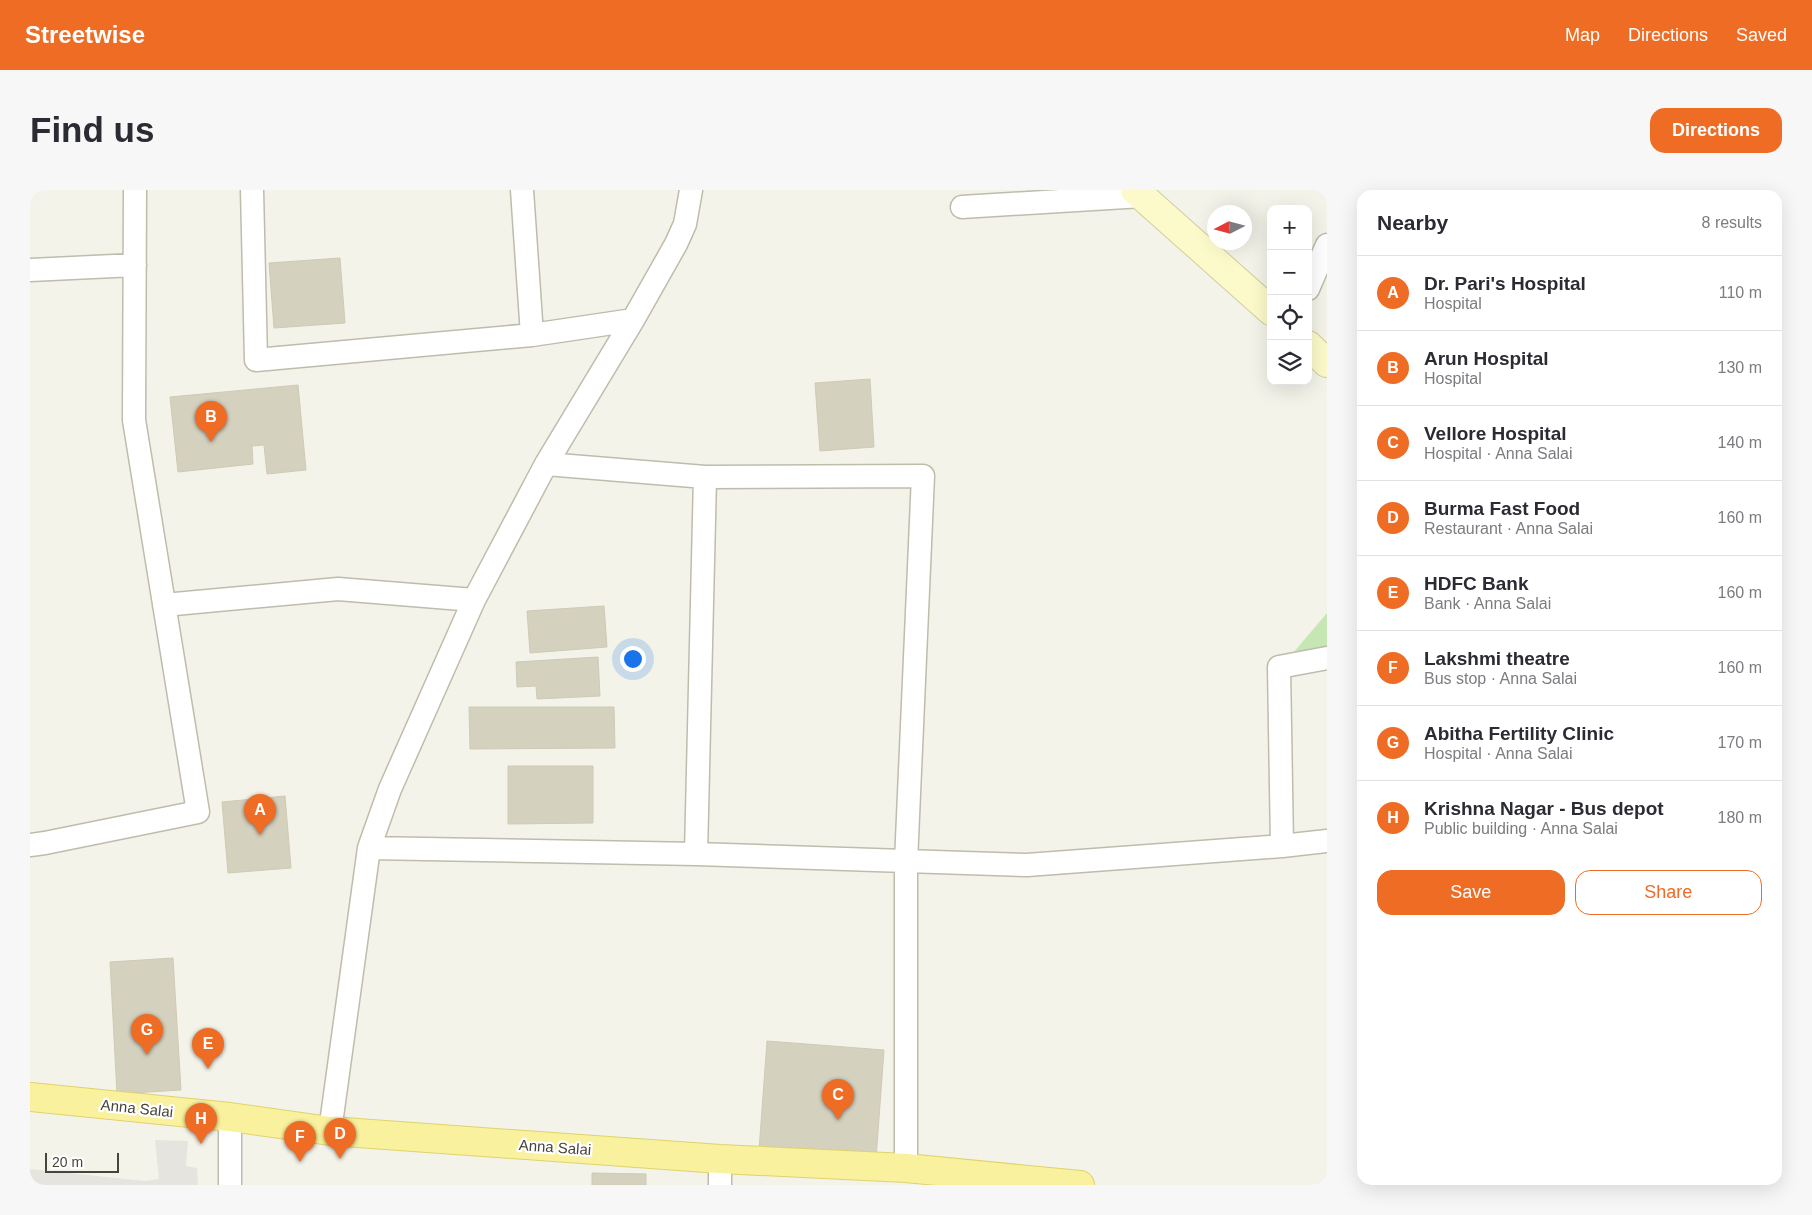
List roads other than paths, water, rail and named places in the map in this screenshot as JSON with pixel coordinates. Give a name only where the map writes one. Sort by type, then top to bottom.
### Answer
[{"type":"main road","points":[[1139,193],[1267,307]]},
{"type":"main road","points":[[1312,349],[1327,363]]},
{"type":"main road","name":"Anna Salai","points":[[30,1098],[230,1117],[330,1131],[720,1172],[906,1168],[1080,1185]]},
{"type":"street","points":[[30,845],[198,812],[134,420],[135,190]]},
{"type":"street","points":[[252,190],[256,360],[532,335],[633,320]]},
{"type":"street","points":[[522,190],[532,335]]},
{"type":"street","points":[[330,1131],[369,848],[390,789],[474,600],[546,464],[633,320],[676,244],[685,224],[691,190]]},
{"type":"street","points":[[962,206],[1139,193]]},
{"type":"street","points":[[1312,280],[1327,245]]},
{"type":"street","points":[[30,270],[135,265]]},
{"type":"street","points":[[546,464],[705,477],[923,476],[906,862],[906,1168]]},
{"type":"street","points":[[696,854],[705,477]]},
{"type":"street","points":[[164,605],[338,589],[474,600]]},
{"type":"street","points":[[1282,846],[1279,667],[1327,658]]},
{"type":"street","points":[[369,848],[696,854],[1027,865],[1327,841]]},
{"type":"street","points":[[230,1117],[230,1185]]},
{"type":"place","name":"Arun Hospital","points":[[211,442]]},
{"type":"place","name":"Dr. Pari's Hospital","points":[[260,835]]},
{"type":"place","name":"Abitha Fertility Clinic","points":[[147,1055]]},
{"type":"place","name":"HDFC Bank","points":[[208,1069]]},
{"type":"place","name":"Vellore Hospital","points":[[838,1120]]},
{"type":"place","name":"Krishna Nagar - Bus depot","points":[[201,1144]]},
{"type":"place","name":"Burma Fast Food","points":[[340,1159]]},
{"type":"place","name":"Lakshmi theatre","points":[[300,1162]]}]
